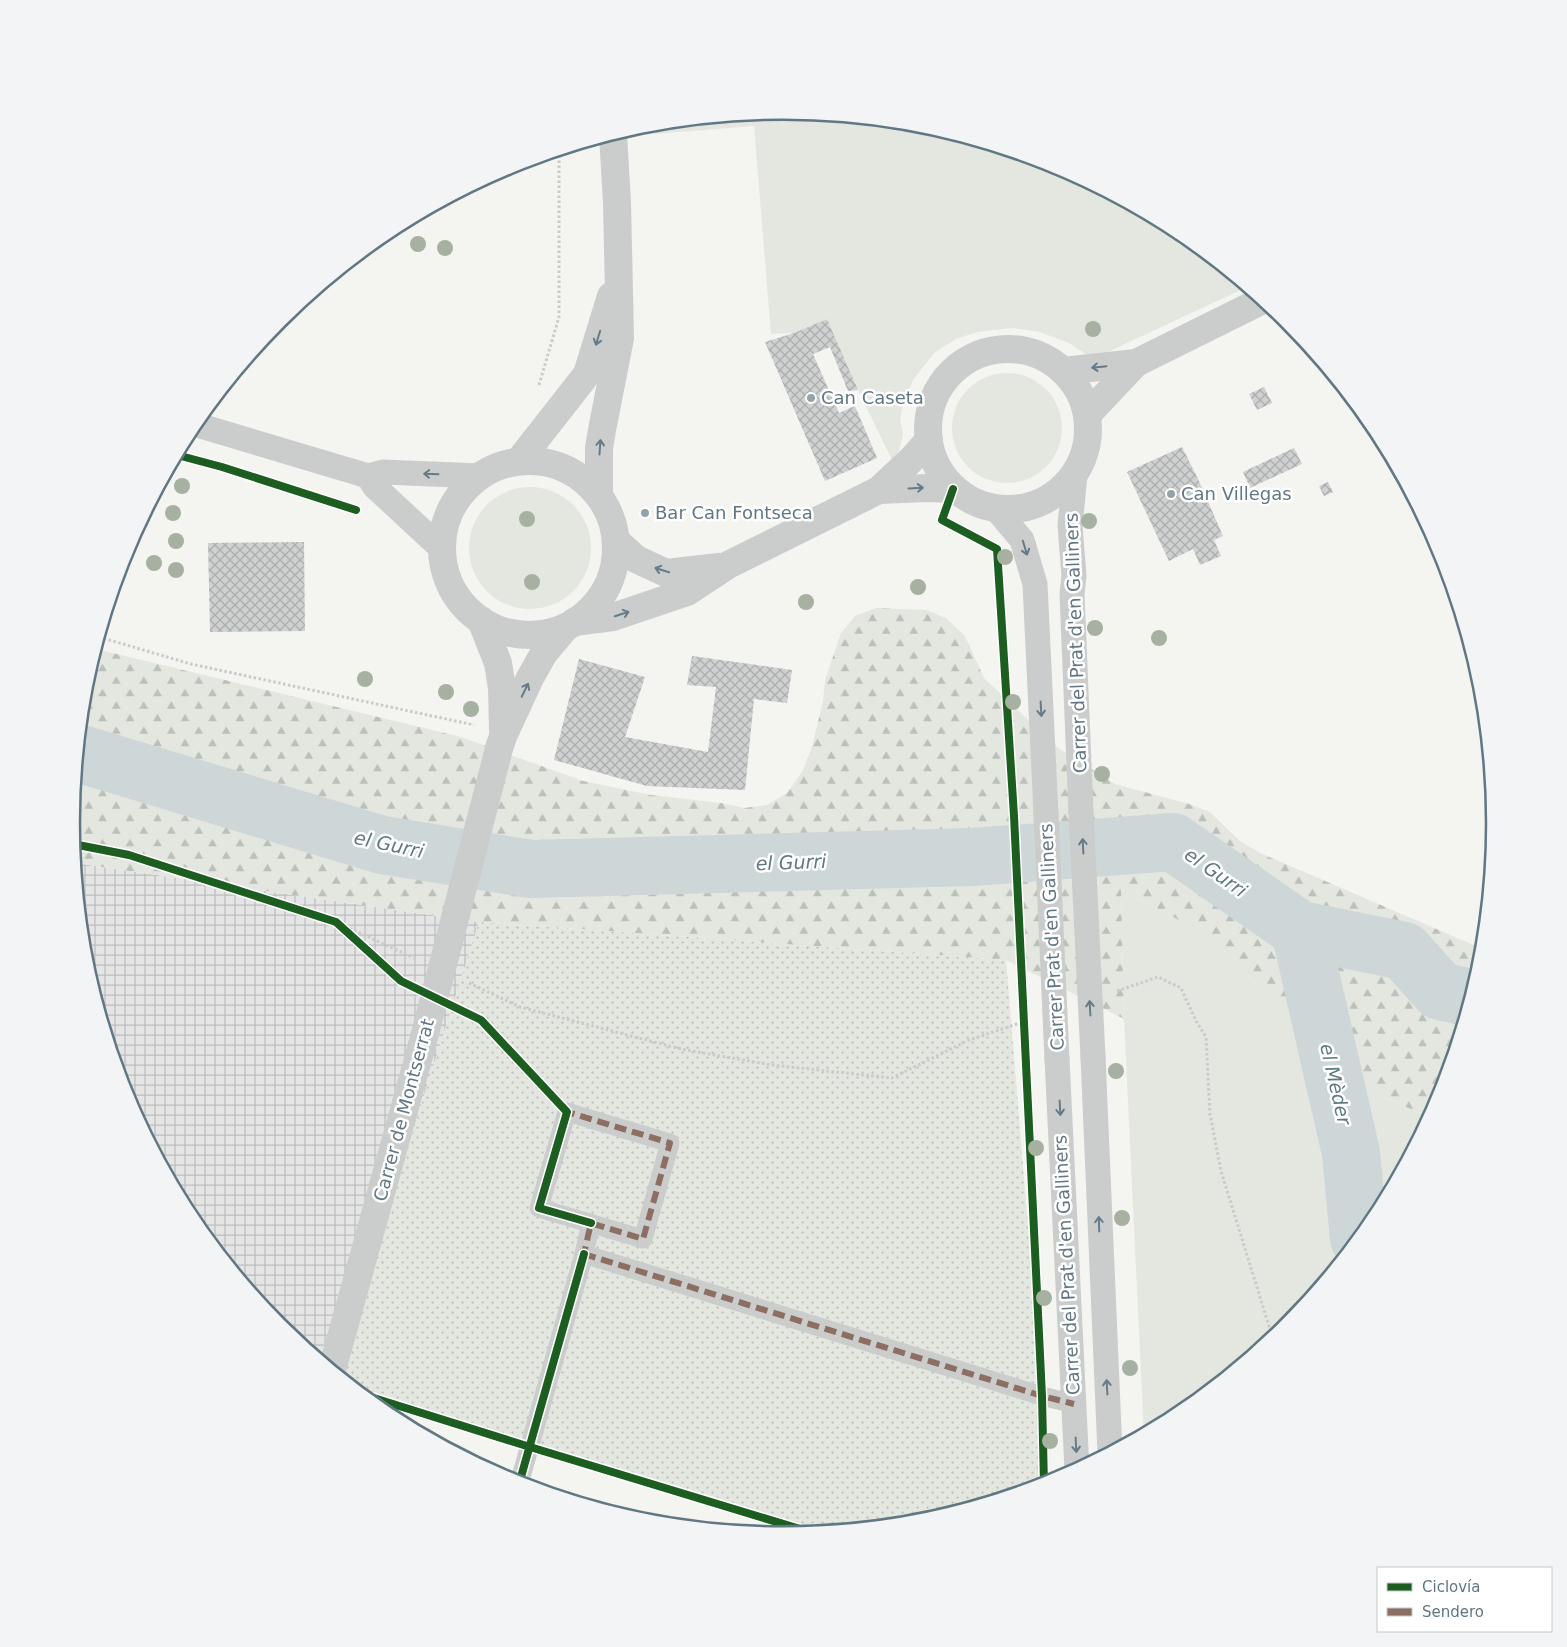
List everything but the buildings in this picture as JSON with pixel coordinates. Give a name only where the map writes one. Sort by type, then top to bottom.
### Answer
[{"type":"street","points":[[599,496],[599,448],[620,338],[617,202],[613,141]]},
{"type":"street","points":[[519,461],[587,374],[618,275]]},
{"type":"street","points":[[1063,371],[1136,363],[1256,303]]},
{"type":"street","points":[[994,350],[1019,350],[1043,357],[1054,363],[1063,371],[1078,391],[1087,415],[1088,428],[1085,452],[1074,475],[1057,494],[1034,506],[1009,510],[996,509],[973,502],[953,489],[937,467],[928,440],[929,416],[937,392],[951,372],[971,358],[994,350]]},
{"type":"street","points":[[1087,415],[1136,363]]},
{"type":"street","points":[[203,427],[368,476],[383,472],[480,476]]},
{"type":"street","points":[[570,624],[613,617],[687,592],[728,566],[879,490],[912,460],[928,440]]},
{"type":"street","points":[[519,461],[547,462],[560,466],[582,478],[599,496],[610,518],[616,541],[615,563],[608,584],[594,605],[585,615],[570,624],[544,634],[522,635],[501,630],[481,620],[465,607],[453,589],[445,569],[442,549],[444,527],[452,508],[464,490],[480,476],[498,466],[519,461]]},
{"type":"street","name":"Carrer del Prat d'en Galliners","points":[[1074,475],[1070,526],[1074,576],[1072,594],[1081,812]]},
{"type":"street","points":[[368,476],[375,487],[442,549]]},
{"type":"street","points":[[879,490],[953,489]]},
{"type":"street","name":"Carrer del Prat d'en Galliners","points":[[996,509],[1022,540],[1035,584],[1046,814]]},
{"type":"street","points":[[616,541],[636,559],[666,573],[728,566]]},
{"type":"street","name":"Carrer de Montserrat","points":[[334,1364],[422,1045],[495,735],[502,688],[498,663],[481,620]]},
{"type":"street","name":"Carrer de Montserrat","points":[[495,735],[544,653],[570,624]]},
{"type":"street","name":"Carrer Prat d'en Galliners","points":[[1081,812],[1093,1057]]},
{"type":"street","name":"Carrer Prat d'en Galliners","points":[[1046,814],[1057,1059]]},
{"type":"street","name":"Carrer del Prat d'en Galliners","points":[[1093,1057],[1110,1446]]},
{"type":"street","name":"Carrer del Prat d'en Galliners","points":[[1057,1059],[1077,1462]]},
{"type":"street","points":[[567,1112],[670,1143],[643,1239],[591,1223],[539,1208],[567,1112]]},
{"type":"street","points":[[521,1476],[591,1223]]},
{"type":"street","points":[[584,1254],[1042,1396],[1074,1404]]},
{"type":"path","points":[[538,388],[559,317],[560,156]]},
{"type":"path","points":[[105,639],[191,664],[495,735]]},
{"type":"path","points":[[336,922],[415,958]]},
{"type":"path","points":[[1110,993],[1158,977],[1181,988],[1196,1021],[1206,1037],[1210,1114],[1220,1171],[1270,1331]]},
{"type":"path","points":[[467,982],[520,1007],[681,1049],[772,1065],[892,1078],[969,1040],[1035,1018]]},
{"type":"path","points":[[1023,1012],[1024,1031]]},
{"type":"shaded area","points":[[82,864],[479,922],[338,1367],[286,1321],[225,1252],[174,1175],[153,1135],[117,1050],[104,1006],[86,915]]},
{"type":"green space","points":[[784,120],[875,126],[966,144],[1010,157],[1053,174],[1135,214],[1212,265],[1241,290],[1093,359],[1069,343],[1040,332],[1013,328],[977,332],[956,339],[934,353],[913,380],[902,409],[900,421],[903,434],[900,448],[893,462],[858,390],[827,319],[794,333],[771,334],[754,126],[655,134],[655,132],[692,126]]},
{"type":"green space","points":[[1007,373],[1028,377],[1046,389],[1058,407],[1062,428],[1058,449],[1046,467],[1028,479],[1007,483],[986,479],[968,467],[956,449],[952,428],[956,407],[968,389],[986,377]]},
{"type":"green space","points":[[530,487],[553,491],[573,505],[587,525],[591,548],[587,571],[573,591],[553,605],[530,609],[507,605],[487,591],[473,571],[469,548],[473,525],[487,505],[507,491]]},
{"type":"green space","points":[[876,608],[926,610],[946,618],[965,636],[984,678],[1058,748],[1115,784],[1189,804],[1210,812],[1240,841],[1260,853],[1476,946],[1463,1006],[1450,1050],[1423,1115],[1365,1088],[1246,974],[1233,957],[1200,931],[1121,890],[1124,1019],[1006,960],[479,922],[82,864],[80,824],[86,732],[102,650],[461,737],[583,781],[651,795],[721,803],[744,808],[767,805],[787,793],[802,772],[811,750],[823,702],[825,680],[841,633],[855,616]]},
{"type":"green space","points":[[1121,890],[1200,931],[1233,957],[1246,974],[1365,1088],[1423,1115],[1393,1175],[1368,1214],[1342,1252],[1312,1287],[1281,1321],[1212,1382],[1144,1427],[1124,1019]]},
{"type":"green space","points":[[479,922],[1006,960],[1042,1396],[1043,1477],[1010,1490],[966,1503],[921,1513],[875,1521],[801,1526],[367,1390],[338,1367]]},
{"type":"waterway","name":"el Gurri","points":[[84,755],[382,845],[531,869],[972,857],[1173,842],[1300,930],[1404,951],[1440,991],[1465,997]]},
{"type":"waterway","name":"el Mèder","points":[[1300,930],[1351,1153],[1358,1229]]},
{"type":"marked path","points":[[564,1109],[567,1112],[670,1143],[643,1239],[587,1222]]},
{"type":"marked path","points":[[583,1258],[591,1223]]},
{"type":"marked path","points":[[584,1254],[1042,1396],[1074,1404]]},
{"type":"cycle path","points":[[184,457],[222,467],[356,510]]},
{"type":"cycle path","points":[[953,489],[942,520],[997,549],[1014,816],[1042,1396],[1044,1477]]},
{"type":"cycle path","points":[[81,846],[129,855],[336,922],[401,981],[481,1020],[567,1112],[539,1208],[591,1223]]},
{"type":"cycle path","points":[[521,1476],[584,1254]]},
{"type":"cycle path","points":[[382,1401],[792,1527]]},
{"type":"place","name":"Can Caseta","points":[[811,398]]},
{"type":"place","name":"Can Villegas","points":[[1171,494]]},
{"type":"place","name":"Bar Can Fontseca","points":[[645,513]]}]
